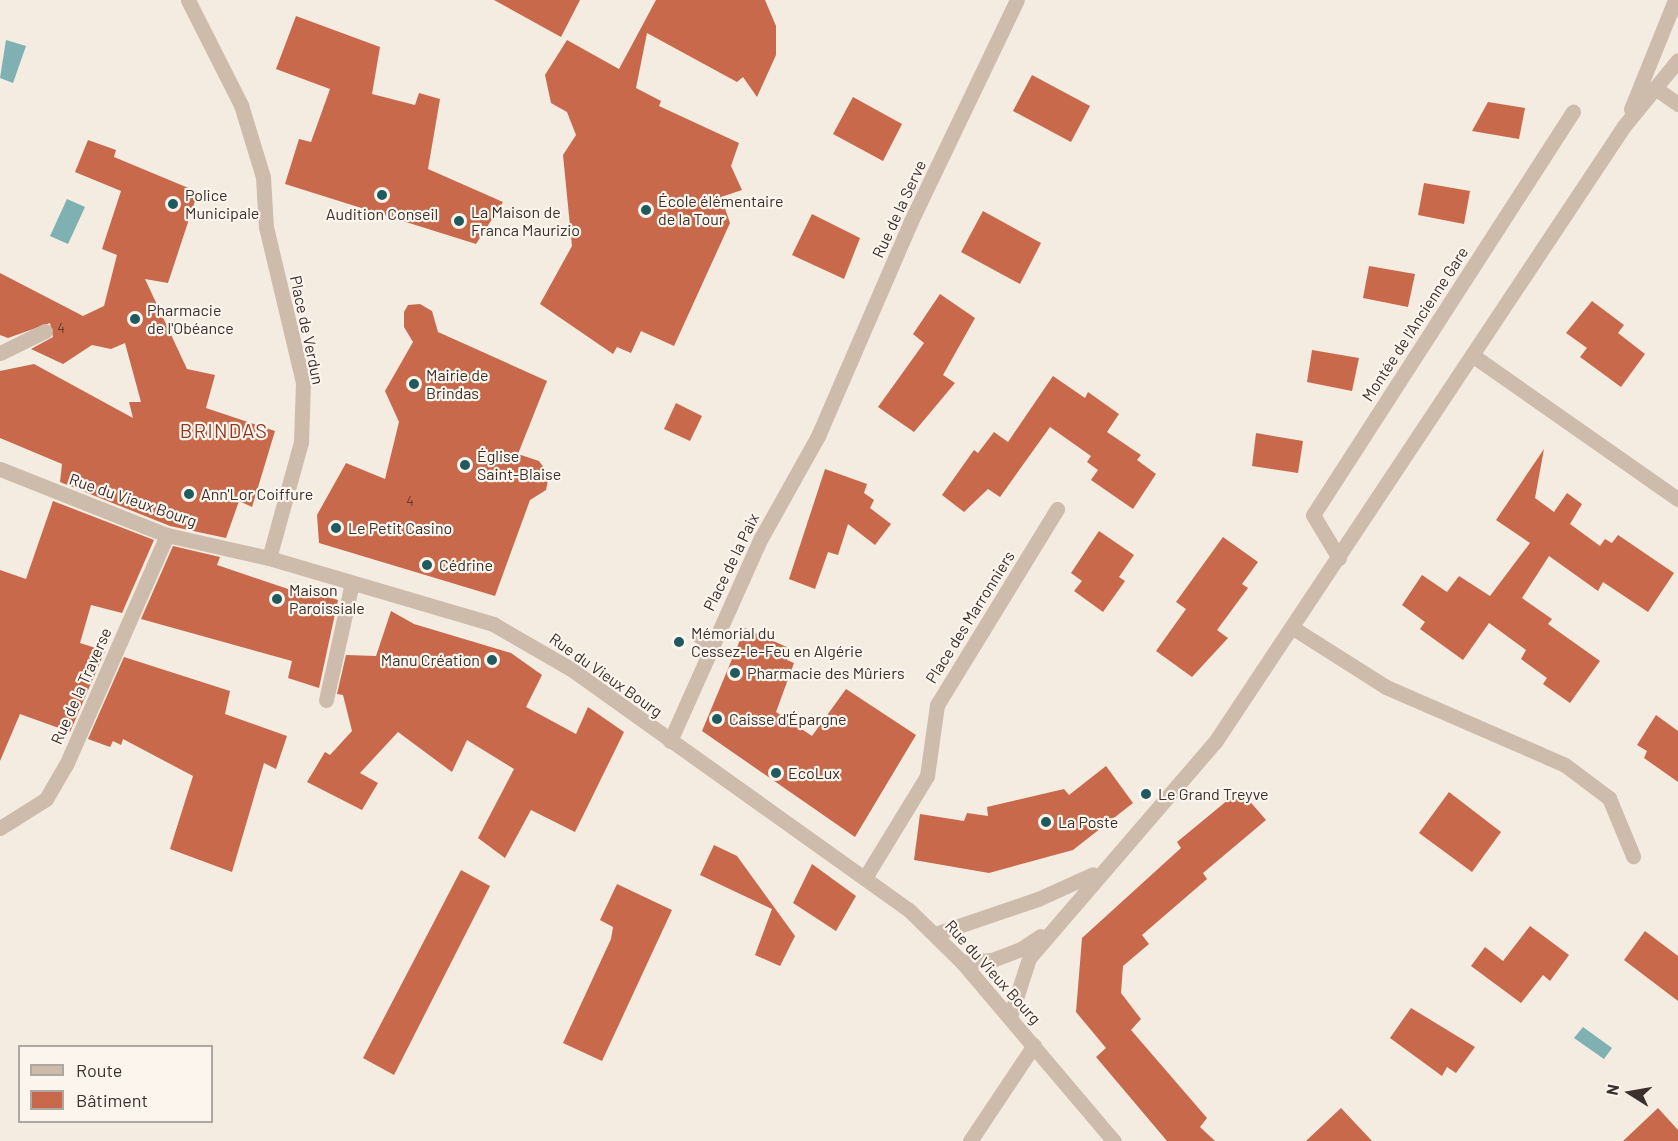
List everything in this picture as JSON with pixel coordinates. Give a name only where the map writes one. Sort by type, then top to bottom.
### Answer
[{"type":"street","name":"Place de Verdun","points":[[188,0],[241,105],[263,177],[266,227],[303,382],[302,442],[268,558]]},
{"type":"street","name":"Rue de la Serve","points":[[818,436],[912,222],[1017,0]]},
{"type":"street","points":[[1624,126],[1675,0]]},
{"type":"street","points":[[1010,1017],[1029,958],[1049,929],[1215,742],[1293,628],[1624,126],[1678,60]]},
{"type":"street","points":[[1655,88],[1678,104]]},
{"type":"street","name":"Montée de l'Ancienne Gare","points":[[1338,558],[1313,515],[1573,111]]},
{"type":"street","points":[[0,353],[45,332]]},
{"type":"street","points":[[1472,355],[1678,499]]},
{"type":"street","name":"Place de la Paix","points":[[670,741],[705,640],[818,436]]},
{"type":"street","name":"Rue du Vieux Bourg","points":[[0,469],[167,534],[268,558],[493,624],[571,669],[670,741],[866,876],[935,934],[1010,1017],[1114,1141]]},
{"type":"street","name":"Place des Marronniers","points":[[866,876],[927,776],[937,705],[1057,509]]},
{"type":"street","name":"Rue de la Traverse","points":[[0,828],[46,799],[66,765],[167,534]]},
{"type":"street","points":[[326,700],[352,583]]},
{"type":"street","points":[[1293,628],[1386,687],[1565,765],[1609,798],[1633,856]]},
{"type":"street","points":[[935,934],[1038,899],[1099,872]]},
{"type":"street","points":[[962,962],[992,960],[1021,950],[1049,929]]},
{"type":"street","points":[[970,1141],[1034,1045]]},
{"type":"water","points":[[6,40],[26,46],[13,83],[0,78]]},
{"type":"water","points":[[67,199],[85,207],[68,244],[50,236]]},
{"type":"water","points":[[1583,1027],[1612,1048],[1604,1059],[1574,1038]]},
{"type":"building","points":[[494,0],[580,0],[561,37]]},
{"type":"building","name":"École élémentaire de la Tour","points":[[656,0],[765,0],[776,26],[776,55],[757,97],[743,77],[737,82],[647,33],[636,88],[661,101],[659,106],[739,143],[731,166],[742,190],[721,197],[730,223],[674,346],[641,331],[631,353],[617,347],[613,354],[540,304],[572,246],[563,155],[576,135],[567,112],[551,103],[545,75],[567,40],[619,69]]},
{"type":"building","points":[[296,16],[380,47],[372,94],[415,105],[419,93],[440,99],[428,169],[503,202],[476,244],[285,184],[299,139],[311,142],[330,89],[276,69]]},
{"type":"building","points":[[1032,75],[1090,106],[1071,142],[1013,111]]},
{"type":"building","points":[[853,97],[902,124],[883,161],[833,134]]},
{"type":"building","points":[[1488,102],[1525,108],[1519,139],[1472,131]]},
{"type":"building","points":[[88,140],[116,150],[114,157],[198,192],[168,283],[145,279],[187,369],[215,375],[206,408],[275,431],[252,507],[239,501],[226,538],[170,526],[60,482],[62,464],[0,438],[0,371],[34,364],[133,418],[129,402],[141,402],[125,343],[111,349],[92,345],[63,364],[31,349],[53,337],[50,323],[8,338],[0,335],[0,273],[83,316],[104,306],[117,255],[102,249],[121,191],[75,172]]},
{"type":"building","points":[[1424,183],[1470,191],[1464,224],[1418,215]]},
{"type":"building","points":[[983,211],[1041,243],[1020,284],[961,252]]},
{"type":"building","points":[[812,214],[860,238],[844,279],[792,255]]},
{"type":"building","points":[[1369,266],[1415,274],[1408,307],[1363,298]]},
{"type":"building","points":[[940,294],[975,318],[943,375],[955,383],[914,432],[878,407],[924,343],[913,334]]},
{"type":"building","points":[[1592,301],[1624,325],[1618,333],[1645,354],[1621,387],[1580,357],[1587,348],[1566,333]]},
{"type":"building","points":[[420,304],[432,311],[438,332],[547,381],[518,454],[539,461],[549,475],[546,490],[530,500],[495,596],[319,543],[317,515],[346,463],[385,479],[399,422],[385,391],[413,342],[404,327],[404,312],[408,305]]},
{"type":"building","points":[[1312,350],[1359,358],[1352,391],[1307,382]]},
{"type":"building","points":[[1053,376],[1085,398],[1088,392],[1119,414],[1107,432],[1141,455],[1137,460],[1156,474],[1133,509],[1091,480],[1098,470],[1087,462],[1091,456],[1050,427],[1000,497],[988,489],[964,512],[942,495],[974,450],[978,453],[994,432],[1008,442]]},
{"type":"building","points":[[676,403],[702,416],[690,441],[664,429]]},
{"type":"building","points":[[1256,433],[1303,441],[1298,473],[1252,466]]},
{"type":"building","points":[[1544,449],[1535,498],[1554,512],[1567,493],[1582,504],[1570,524],[1600,546],[1605,539],[1612,543],[1618,535],[1674,573],[1648,612],[1603,582],[1598,591],[1549,556],[1522,598],[1552,619],[1548,624],[1600,661],[1570,703],[1543,684],[1547,678],[1521,659],[1526,650],[1489,623],[1463,660],[1420,629],[1425,622],[1402,605],[1422,575],[1447,592],[1459,576],[1490,596],[1530,543],[1496,520]]},
{"type":"building","points":[[825,469],[867,484],[864,493],[874,500],[870,508],[891,524],[875,545],[848,524],[838,555],[828,552],[815,589],[789,579]]},
{"type":"building","points":[[53,501],[154,540],[122,613],[91,605],[80,643],[105,651],[70,732],[20,714],[0,761],[0,570],[26,579]]},
{"type":"building","points":[[1099,531],[1134,555],[1119,577],[1125,581],[1103,612],[1074,591],[1082,581],[1071,573]]},
{"type":"building","points":[[1223,537],[1258,562],[1242,584],[1248,588],[1217,630],[1228,638],[1192,677],[1156,651],[1186,609],[1176,602]]},
{"type":"building","points":[[173,546],[220,557],[217,565],[288,589],[290,585],[338,600],[319,688],[288,678],[292,661],[141,619]]},
{"type":"building","points":[[391,611],[414,624],[511,653],[542,675],[526,707],[576,734],[588,707],[624,732],[575,832],[531,810],[505,858],[478,838],[514,769],[467,740],[452,772],[398,732],[360,773],[378,783],[362,810],[307,782],[325,752],[330,755],[352,731],[343,695],[337,694],[346,655],[376,656]]},
{"type":"building","points":[[745,628],[791,649],[787,660],[794,663],[776,712],[812,736],[846,689],[916,735],[855,837],[702,731]]},
{"type":"building","points":[[124,657],[230,691],[225,714],[287,736],[276,769],[264,763],[232,872],[170,849],[193,776],[123,739],[121,745],[113,741],[110,747],[88,739]]},
{"type":"building","points":[[1656,715],[1678,731],[1678,782],[1644,758],[1647,751],[1637,745]]},
{"type":"building","points":[[1106,766],[1133,803],[1073,850],[989,873],[914,860],[920,814],[964,821],[967,813],[988,816],[987,807],[1064,789],[1069,795]]},
{"type":"building","points":[[1240,790],[1266,820],[1203,873],[1207,879],[1142,935],[1149,944],[1123,966],[1121,993],[1141,1019],[1131,1030],[1207,1118],[1200,1127],[1215,1141],[1167,1141],[1096,1057],[1106,1048],[1076,1012],[1082,938],[1181,848],[1177,842]]},
{"type":"building","points":[[1449,792],[1501,832],[1472,872],[1419,833]]},
{"type":"building","points":[[714,845],[737,856],[795,936],[780,966],[755,955],[772,909],[700,875]]},
{"type":"building","points":[[812,864],[856,896],[836,931],[793,903]]},
{"type":"building","points":[[461,870],[490,886],[394,1075],[363,1058]]},
{"type":"building","points":[[617,884],[672,910],[602,1061],[563,1043],[611,939],[613,927],[600,920]]},
{"type":"building","points":[[1530,926],[1569,955],[1550,981],[1543,975],[1521,1003],[1471,966],[1485,947],[1503,961]]},
{"type":"building","points":[[1645,931],[1678,956],[1678,1001],[1624,960]]},
{"type":"building","points":[[1411,1008],[1475,1047],[1456,1073],[1447,1067],[1442,1076],[1390,1038]]},
{"type":"building","points":[[1341,1108],[1372,1141],[1306,1141]]},
{"type":"building","points":[[1658,1108],[1678,1130],[1678,1141],[1623,1141]]},
{"type":"place","name":"Audition Conseil","points":[[382,195]]},
{"type":"place","name":"Police Municipale","points":[[173,204]]},
{"type":"place","name":"École élémentaire de la Tour","points":[[646,210]]},
{"type":"place","name":"La Maison de Franca Maurizio","points":[[459,221]]},
{"type":"place","name":"Pharmacie de l'Obéance","points":[[135,319]]},
{"type":"place","name":"Mairie de Brindas","points":[[414,384]]},
{"type":"place","name":"Église Saint-Blaise","points":[[465,465]]},
{"type":"place","name":"Ann'Lor Coiffure","points":[[189,494]]},
{"type":"place","name":"Le Petit Casino","points":[[336,528]]},
{"type":"place","name":"Cédrine","points":[[427,565]]},
{"type":"place","name":"Maison Paroissiale","points":[[277,599]]},
{"type":"place","name":"Mémorial du Cessez-le-Feu en Algérie","points":[[679,642]]},
{"type":"place","name":"Manu Création","points":[[492,660]]},
{"type":"place","name":"Pharmacie des Mûriers","points":[[735,673]]},
{"type":"place","name":"Caisse d'Épargne","points":[[717,719]]},
{"type":"place","name":"EcoLux","points":[[776,773]]},
{"type":"place","name":"Le Grand Treyve","points":[[1146,794]]},
{"type":"place","name":"La Poste","points":[[1046,822]]},
{"type":"district","name":"BRINDAS","points":[[224,430]]}]
